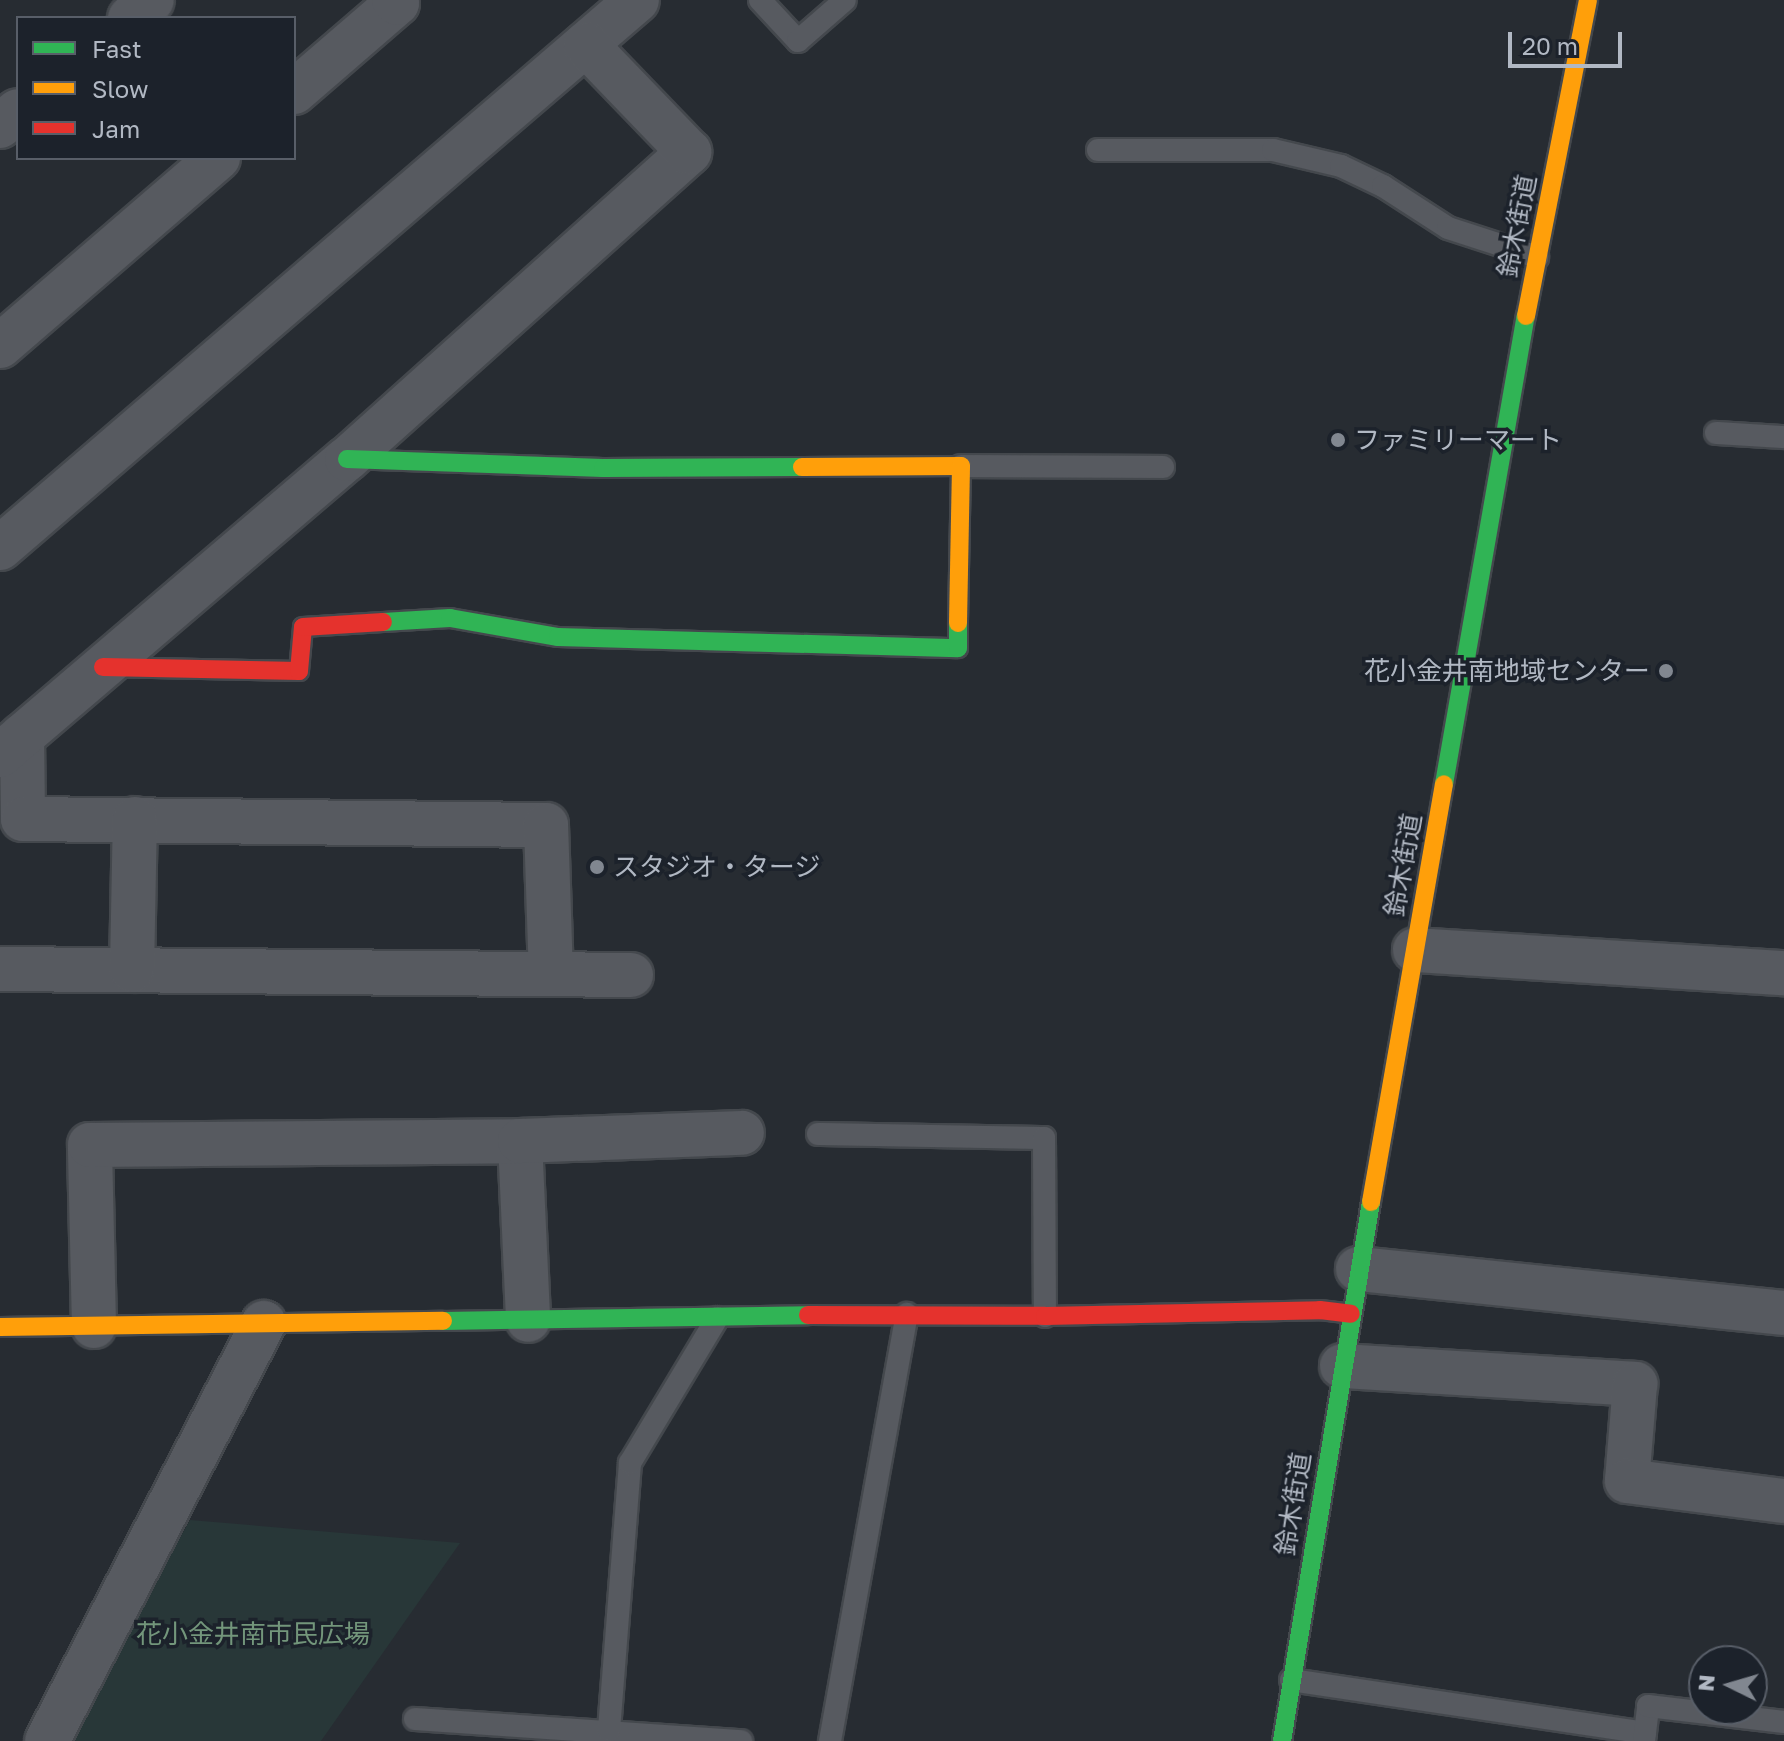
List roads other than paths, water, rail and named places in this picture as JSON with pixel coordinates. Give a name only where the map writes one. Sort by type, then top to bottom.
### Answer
[{"type":"street","points":[[132,16],[152,0]]},
{"type":"street","points":[[296,90],[397,3],[394,0]]},
{"type":"street","points":[[0,548],[637,0]]},
{"type":"street","name":"鈴木街道","points":[[1282,1741],[1358,1269],[1537,257],[1588,0]]},
{"type":"street","points":[[551,972],[546,825],[23,819],[11,746],[347,459],[689,152],[586,45]]},
{"type":"street","points":[[0,126],[16,113]]},
{"type":"street","points":[[0,346],[216,160]]},
{"type":"street","points":[[103,667],[299,671],[303,627],[450,618],[558,637],[958,648],[961,466],[603,468],[347,459]]},
{"type":"street","points":[[132,970],[135,819]]},
{"type":"street","points":[[1415,950],[1784,973]]},
{"type":"street","points":[[0,969],[631,975]]},
{"type":"street","points":[[94,1326],[90,1145],[520,1141],[742,1133]]},
{"type":"street","points":[[520,1141],[528,1320]]},
{"type":"street","points":[[1358,1269],[1784,1313]]},
{"type":"street","points":[[0,1327],[907,1314],[1045,1316],[1320,1310],[1351,1314]]},
{"type":"street","points":[[47,1741],[264,1323]]},
{"type":"street","points":[[1342,1366],[1635,1384],[1627,1481],[1784,1501]]},
{"type":"lane","points":[[760,0],[798,41],[845,0]]},
{"type":"lane","points":[[1098,150],[1273,150],[1341,166],[1383,186],[1448,228],[1537,257]]},
{"type":"lane","points":[[1716,433],[1784,437]]},
{"type":"lane","points":[[961,466],[1163,467]]},
{"type":"lane","points":[[818,1134],[1044,1138],[1045,1316]]},
{"type":"lane","points":[[830,1741],[907,1314]]},
{"type":"lane","points":[[609,1730],[630,1463],[717,1318]]},
{"type":"lane","points":[[1291,1680],[1644,1737],[1648,1706],[1784,1722]]},
{"type":"lane","points":[[415,1719],[741,1741]]},
{"type":"place","name":"ファミリーマート","points":[[1338,440]]},
{"type":"place","name":"花小金井南地域センター","points":[[1666,671]]},
{"type":"place","name":"スタジオ・タージ","points":[[597,867]]},
{"type":"park label","name":"花小金井南市民広場","points":[[253,1634]]}]
